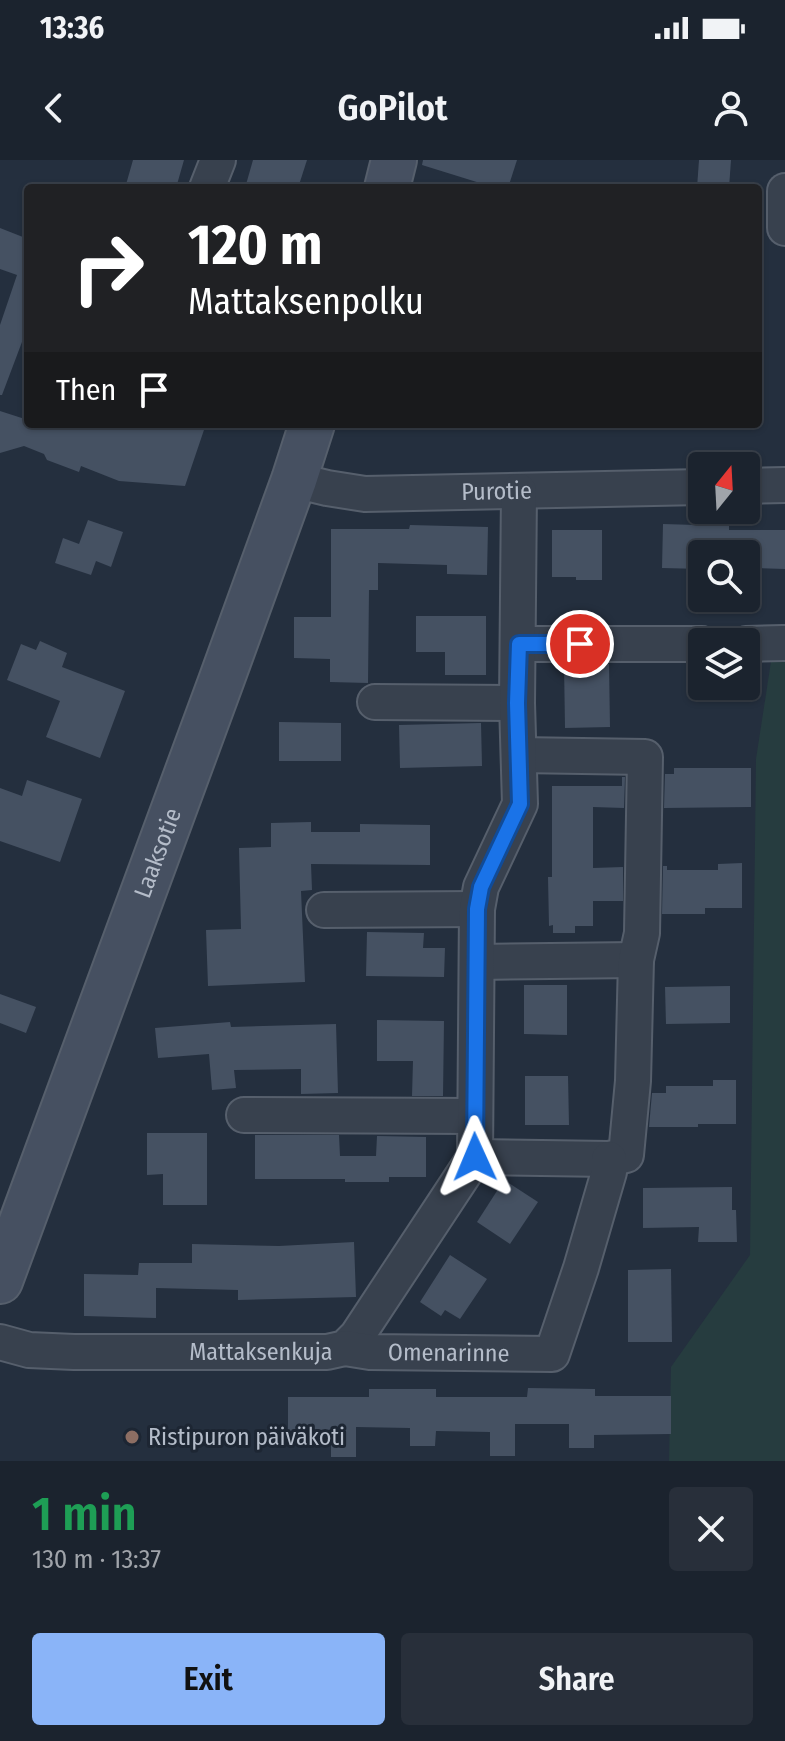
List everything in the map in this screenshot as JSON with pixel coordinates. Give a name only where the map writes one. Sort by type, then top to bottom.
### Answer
[{"type":"main road","points":[[388,184],[394,160]]},
{"type":"main road","name":"Laaksotie","points":[[0,1281],[311,428]]},
{"type":"street","points":[[209,184],[218,160]]},
{"type":"street","points":[[785,191],[785,228]]},
{"type":"street","name":"Purotie","points":[[294,480],[365,494],[688,487]]},
{"type":"street","points":[[760,486],[785,485]]},
{"type":"street","points":[[519,491],[517,703],[520,804],[481,887],[477,909],[475,1157],[609,1159],[626,1155],[633,1081],[636,960],[642,933],[645,757],[519,755]]},
{"type":"street","points":[[760,644],[783,643]]},
{"type":"street","points":[[519,644],[688,644]]},
{"type":"street","points":[[375,702],[517,703]]},
{"type":"street","points":[[324,910],[477,909]]},
{"type":"street","points":[[477,962],[636,960]]},
{"type":"street","points":[[244,1115],[474,1116]]},
{"type":"street","name":"Mattaksenkuja","points":[[0,1342],[29,1350],[74,1352],[327,1352],[345,1348],[357,1336],[475,1157]]},
{"type":"street","name":"Omenarinne","points":[[345,1348],[370,1352],[552,1354],[581,1268],[609,1172],[609,1159]]},
{"type":"green space","points":[[785,631],[785,1461],[669,1461],[671,1367],[750,1255],[756,759],[772,655]]},
{"type":"building","points":[[133,160],[184,160],[177,184],[126,184]]},
{"type":"building","points":[[253,160],[307,160],[299,184],[246,184]]},
{"type":"building","points":[[423,160],[517,160],[509,184],[483,184],[422,165]]},
{"type":"building","points":[[699,160],[731,160],[729,184],[697,184]]},
{"type":"building","points":[[0,228],[24,237],[24,337],[2,395],[0,325],[17,275],[0,269]]},
{"type":"building","points":[[0,411],[24,419],[24,428],[205,428],[185,486],[119,481],[81,466],[79,472],[47,460],[44,454],[24,446],[0,453]]},
{"type":"building","points":[[88,520],[123,532],[111,567],[96,561],[91,575],[55,563],[63,538],[79,544]]},
{"type":"building","points":[[663,524],[729,526],[729,530],[785,530],[785,569],[760,568],[760,540],[688,540],[688,569],[662,568]]},
{"type":"building","points":[[410,525],[488,527],[487,575],[447,574],[447,565],[378,563],[378,590],[369,590],[368,683],[330,682],[330,659],[294,658],[294,617],[331,617],[331,529],[409,529]]},
{"type":"building","points":[[552,530],[602,530],[602,580],[552,577]]},
{"type":"building","points":[[416,616],[486,616],[486,675],[445,675],[445,652],[416,652]]},
{"type":"building","points":[[40,641],[67,653],[62,667],[125,691],[100,758],[46,737],[60,701],[7,680],[21,644],[36,650]]},
{"type":"building","points":[[564,664],[609,664],[610,727],[565,728]]},
{"type":"building","points":[[279,722],[341,723],[341,761],[279,761]]},
{"type":"building","points":[[481,723],[482,766],[400,768],[399,725]]},
{"type":"building","points":[[674,768],[751,768],[751,807],[664,808],[665,774],[674,774]]},
{"type":"building","points":[[622,777],[625,777],[624,808],[593,807],[593,868],[623,867],[623,901],[593,901],[593,926],[575,926],[575,933],[553,933],[553,925],[549,926],[548,877],[552,877],[552,786],[622,786]]},
{"type":"building","points":[[27,780],[82,799],[60,862],[0,841],[0,788],[22,796]]},
{"type":"building","points":[[311,822],[311,832],[360,832],[360,824],[430,825],[430,865],[311,864],[312,890],[301,891],[305,982],[208,986],[206,930],[241,929],[239,848],[271,847],[271,823]]},
{"type":"building","points":[[742,863],[742,908],[705,908],[705,914],[662,914],[663,866],[667,866],[667,870],[718,870],[718,864]]},
{"type":"building","points":[[367,932],[424,933],[423,948],[445,948],[444,977],[366,976]]},
{"type":"building","points":[[524,985],[567,985],[567,1035],[524,1034]]},
{"type":"building","points":[[730,986],[730,1023],[666,1024],[665,987]]},
{"type":"building","points":[[0,994],[36,1007],[26,1033],[0,1023]]},
{"type":"building","points":[[377,1020],[444,1021],[443,1096],[412,1096],[413,1061],[377,1061]]},
{"type":"building","points":[[230,1022],[231,1027],[336,1024],[338,1093],[301,1094],[301,1069],[234,1070],[236,1088],[212,1090],[209,1054],[158,1058],[155,1028]]},
{"type":"building","points":[[525,1076],[568,1076],[569,1125],[525,1125]]},
{"type":"building","points":[[713,1080],[736,1080],[736,1124],[649,1127],[652,1093],[666,1093],[666,1086],[713,1086]]},
{"type":"building","points":[[147,1133],[207,1133],[207,1205],[163,1205],[163,1174],[147,1175]]},
{"type":"building","points":[[255,1135],[339,1135],[340,1156],[376,1156],[377,1136],[426,1137],[426,1177],[389,1177],[389,1182],[255,1179]]},
{"type":"building","points":[[504,1180],[538,1202],[510,1244],[477,1222]]},
{"type":"building","points":[[732,1187],[737,1242],[698,1242],[699,1227],[643,1228],[643,1188]]},
{"type":"building","points":[[354,1242],[356,1297],[238,1300],[238,1290],[156,1288],[156,1318],[84,1316],[84,1274],[138,1275],[139,1263],[192,1263],[192,1244],[279,1246]]},
{"type":"building","points":[[450,1255],[487,1279],[460,1319],[445,1310],[441,1316],[420,1302]]},
{"type":"building","points":[[671,1269],[672,1342],[628,1342],[628,1270]]},
{"type":"building","points":[[528,1388],[595,1389],[595,1396],[671,1396],[671,1434],[594,1435],[594,1448],[569,1448],[569,1424],[515,1424],[515,1456],[490,1456],[490,1432],[436,1431],[435,1446],[410,1446],[410,1428],[356,1427],[356,1457],[331,1457],[331,1432],[288,1432],[288,1397],[369,1397],[369,1389],[436,1389],[436,1397],[527,1397]]},
{"type":"place","name":"Ristipuron päiväkoti","points":[[132,1437]]},
{"type":"route","points":[[475,1157],[477,909],[481,887],[520,804],[519,644],[580,644]]}]
